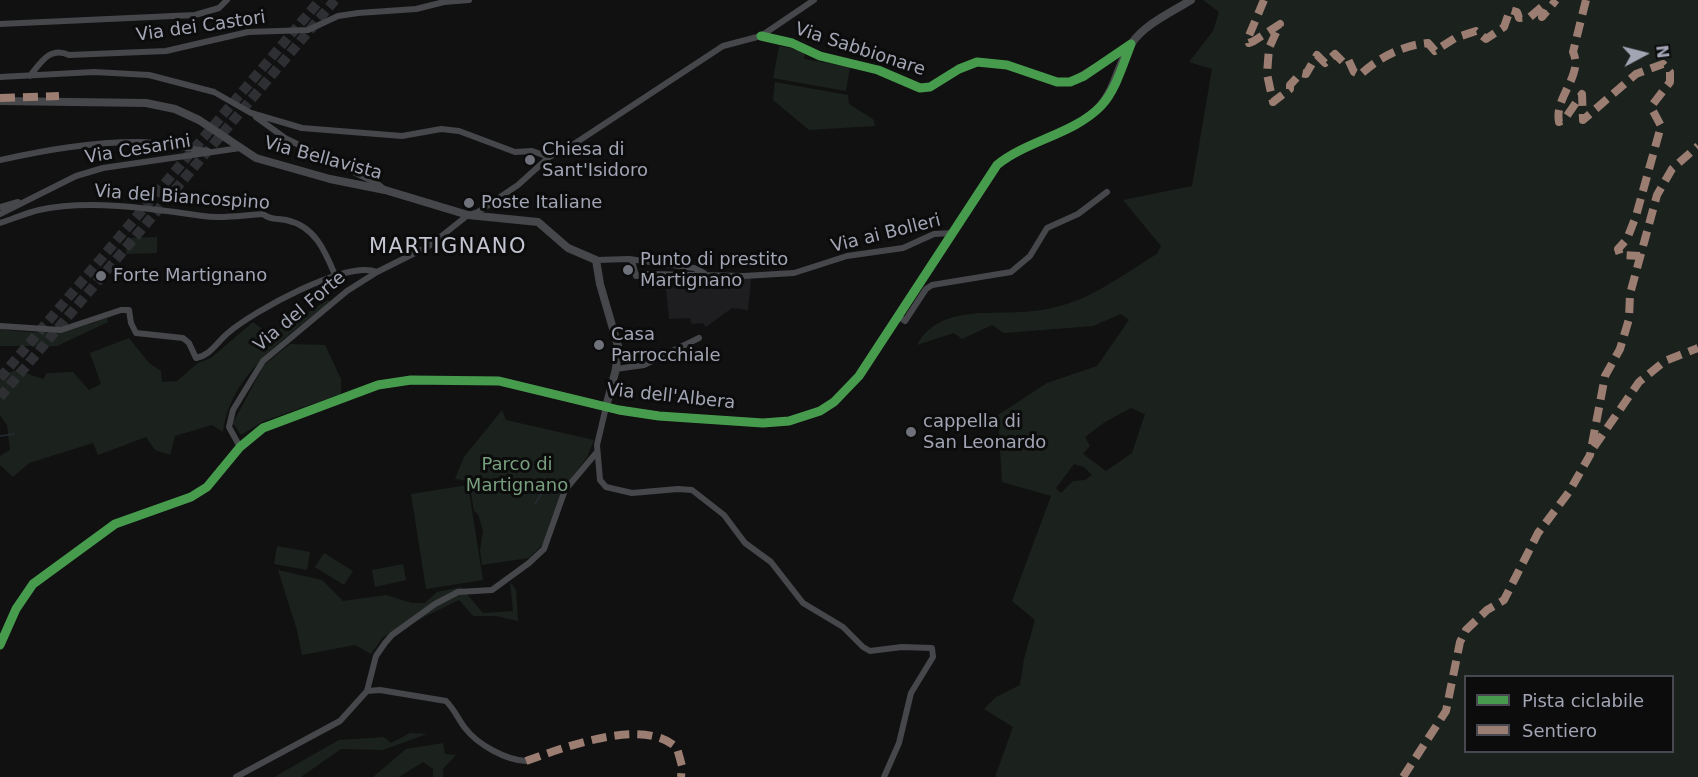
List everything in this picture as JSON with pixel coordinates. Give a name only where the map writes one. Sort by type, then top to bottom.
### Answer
[{"type":"street","points":[[0,24],[195,15],[219,8],[227,0]]},
{"type":"street","points":[[419,0],[421,8]]},
{"type":"street","name":"Via dei Castori","points":[[30,76],[54,51],[60,50],[69,55],[166,51],[248,32],[308,30],[338,16],[421,8],[444,2],[469,0]]},
{"type":"street","points":[[761,36],[814,0]]},
{"type":"street","name":"Via ai Bolleri","points":[[705,273],[771,275],[794,273],[847,255],[903,248],[934,234],[952,233],[997,165],[1011,153],[1076,124],[1102,105],[1110,94],[1131,44],[1143,32],[1191,0]]},
{"type":"street","name":"Via Sabbionare","points":[[468,215],[518,185],[549,157],[574,144],[723,46],[761,36],[792,43],[820,56],[878,70],[920,88],[930,87],[959,69],[977,62],[1008,65],[1057,82],[1070,82],[1131,44]]},
{"type":"street","points":[[0,77],[94,72],[149,75],[214,92],[285,138],[378,184],[385,190]]},
{"type":"street","name":"Via Bellavista","points":[[0,101],[146,103],[175,109],[199,120],[255,158],[330,179],[385,190],[468,215],[538,222],[568,248],[596,260]]},
{"type":"street","points":[[251,114],[302,128],[331,131],[402,136],[441,129],[459,131],[515,152],[532,151],[549,157]]},
{"type":"street","name":"Via Cesarini","points":[[0,160],[59,146],[141,142],[220,153]]},
{"type":"street","name":"Via Cesarini","points":[[0,214],[76,176],[103,168],[220,153],[240,148]]},
{"type":"street","points":[[899,317],[904,321],[932,285],[1011,272],[1030,256],[1047,228],[1078,214],[1107,192]]},
{"type":"street","name":"Via Cesarini","points":[[0,207],[30,198]]},
{"type":"street","name":"Via del Biancospino","points":[[0,223],[38,210],[57,207],[117,207],[176,211],[204,216],[263,214],[268,218],[294,222],[313,235],[328,255],[335,275]]},
{"type":"street","name":"Via del Forte","points":[[240,447],[229,427],[233,410],[263,361],[347,291],[377,272],[429,246],[468,215]]},
{"type":"street","name":"Via dell'Albera","points":[[0,645],[22,596],[37,580],[115,524],[191,497],[207,487],[240,447],[256,432],[378,385],[411,380],[499,381],[606,407],[659,416],[763,423],[802,418],[834,402],[848,390],[899,317],[952,233]]},
{"type":"street","points":[[705,273],[694,268],[632,261],[596,260],[600,284],[618,346],[616,369],[597,452],[600,480],[613,490],[639,493],[678,489],[700,494],[724,515],[745,543],[771,562],[803,603],[843,627],[870,651],[902,647],[932,648],[933,657],[911,693],[899,743],[884,777]]},
{"type":"street","points":[[632,261],[636,276],[705,273]]},
{"type":"street","name":"Via del Forte","points":[[0,326],[61,330],[121,310],[129,310],[130,323],[136,333],[183,338],[189,342],[196,358],[204,356],[228,333],[252,317],[302,289],[335,275],[370,268],[377,272]]},
{"type":"street","points":[[616,369],[644,365],[699,338]]},
{"type":"street","points":[[236,777],[340,721],[367,691],[376,656],[392,635],[447,596],[492,590],[510,579],[544,549],[565,490],[597,452]]},
{"type":"street","points":[[367,691],[380,690],[446,701],[467,731],[484,744],[510,759],[526,761]]},
{"type":"shaded area","points":[[710,276],[751,279],[748,310],[732,308],[706,327],[703,323],[691,324],[690,318],[669,319],[665,279]]},
{"type":"green space","points":[[1203,0],[1698,0],[1698,777],[995,777],[1013,727],[984,709],[996,697],[1020,685],[1024,659],[1035,620],[1012,601],[1051,496],[1002,482],[998,415],[1047,383],[1097,366],[1129,320],[1121,314],[1093,326],[1004,333],[992,325],[962,339],[954,333],[917,345],[927,332],[939,323],[954,317],[1038,310],[1078,300],[1108,285],[1157,254],[1161,246],[1123,200],[1192,186],[1212,69],[1189,62],[1213,31],[1219,12]],"holes":[[[1131,408],[1145,414],[1132,453],[1106,471],[1083,454],[1090,446],[1085,437],[1105,422]],[[1074,464],[1084,467],[1092,475],[1085,480],[1073,481],[1061,493],[1056,488]]]},
{"type":"green space","points":[[779,46],[805,51],[804,59],[850,67],[846,91],[773,78]]},
{"type":"green space","points":[[775,82],[848,95],[849,104],[874,120],[875,126],[809,130],[773,100]]},
{"type":"green space","points":[[157,237],[157,253],[126,254],[126,238]]},
{"type":"green space","points":[[328,300],[330,302],[279,343],[249,374],[237,391],[228,411],[223,432],[212,425],[175,436],[170,455],[155,450],[146,437],[98,455],[93,443],[29,463],[13,477],[0,465],[0,456],[10,450],[7,425],[0,415],[0,375],[17,370],[43,379],[47,373],[73,372],[89,390],[101,384],[90,353],[129,338],[149,363],[161,371],[162,382],[177,381],[198,363],[211,358],[253,322],[270,335]]},
{"type":"green space","points":[[107,318],[108,322],[57,346],[0,346],[0,329],[54,332]]},
{"type":"green space","points":[[290,344],[325,345],[341,379],[341,394],[264,421],[241,435],[233,423],[264,365]]},
{"type":"green space","name":"Parco di Martignano","points":[[502,410],[506,420],[594,440],[587,457],[566,485],[545,542],[529,558],[482,565],[480,550],[483,531],[478,514],[474,511],[469,481],[455,479],[464,457]]},
{"type":"green space","points":[[468,485],[483,580],[426,589],[411,494]]},
{"type":"green space","points":[[277,546],[310,552],[307,570],[274,564]]},
{"type":"green space","points":[[324,553],[353,571],[344,585],[315,567]]},
{"type":"green space","points":[[403,564],[406,580],[375,587],[372,570]]},
{"type":"green space","points":[[278,570],[322,580],[343,601],[386,595],[412,603],[425,603],[437,592],[461,587],[483,613],[513,611],[510,582],[516,590],[518,621],[496,616],[473,616],[459,600],[383,637],[371,654],[355,645],[302,655],[297,630]]},
{"type":"green space","points":[[410,733],[427,734],[383,750],[341,749],[301,777],[274,777],[339,740],[384,737],[391,743]]},
{"type":"green space","points":[[443,743],[445,754],[456,755],[443,769],[443,777],[433,777],[433,769],[423,762],[399,777],[373,777],[406,749]]},
{"type":"waterway","points":[[0,436],[14,434]]},
{"type":"waterway","points":[[535,504],[551,478]]},
{"type":"tunnel","points":[[0,378],[320,0]]},
{"type":"tunnel","points":[[0,397],[335,0]]},
{"type":"marked path","points":[[1264,0],[1248,38],[1249,43],[1254,41],[1280,24],[1269,48],[1267,74],[1273,102],[1290,89],[1290,85],[1301,73],[1306,74],[1317,55],[1325,63],[1335,54],[1343,62],[1348,59],[1354,72],[1360,75],[1383,58],[1409,46],[1428,43],[1435,51],[1455,38],[1476,31],[1486,39],[1504,27],[1510,10],[1517,12],[1519,18],[1530,17],[1544,5],[1542,17],[1556,0]]},
{"type":"marked path","points":[[1586,0],[1573,52],[1575,69],[1561,104],[1559,122],[1564,120],[1582,94],[1583,120],[1636,74],[1663,64],[1670,72],[1670,82],[1653,104],[1653,111],[1661,126],[1636,216],[1627,239],[1618,249],[1620,255],[1640,256]]},
{"type":"marked path","points":[[0,98],[59,96]]},
{"type":"marked path","points":[[1403,777],[1446,711],[1460,642],[1466,630],[1487,610],[1504,600],[1538,533],[1569,492],[1590,455],[1605,376],[1620,349],[1629,319],[1630,294],[1657,195],[1672,169],[1698,146]]},
{"type":"marked path","points":[[1594,447],[1639,382],[1665,361],[1698,348]]},
{"type":"marked path","points":[[526,761],[603,738],[645,735],[663,739],[677,748],[682,766],[681,777]]},
{"type":"cycle path","points":[[761,36],[792,43],[820,56],[878,70],[920,88],[930,87],[959,69],[977,62],[1007,65],[1057,82],[1070,82],[1084,76],[1131,44]]},
{"type":"cycle path","points":[[0,645],[16,609],[33,584],[115,524],[191,497],[207,487],[240,447],[263,428],[378,385],[411,380],[499,381],[619,410],[659,416],[763,423],[789,421],[820,411],[834,402],[859,376],[997,165],[1009,156],[1078,124],[1090,116],[1106,100],[1115,85],[1131,44]]},
{"type":"place","name":"Chiesa di Sant'Isidoro","points":[[530,160]]},
{"type":"place","name":"Poste Italiane","points":[[469,203]]},
{"type":"place","name":"Punto di prestito Martignano","points":[[628,270]]},
{"type":"place","name":"Forte Martignano","points":[[101,276]]},
{"type":"place","name":"Casa Parrocchiale","points":[[599,345]]},
{"type":"place","name":"cappella di San Leonardo","points":[[911,432]]},
{"type":"district","name":"MARTIGNANO","points":[[448,248]]}]
